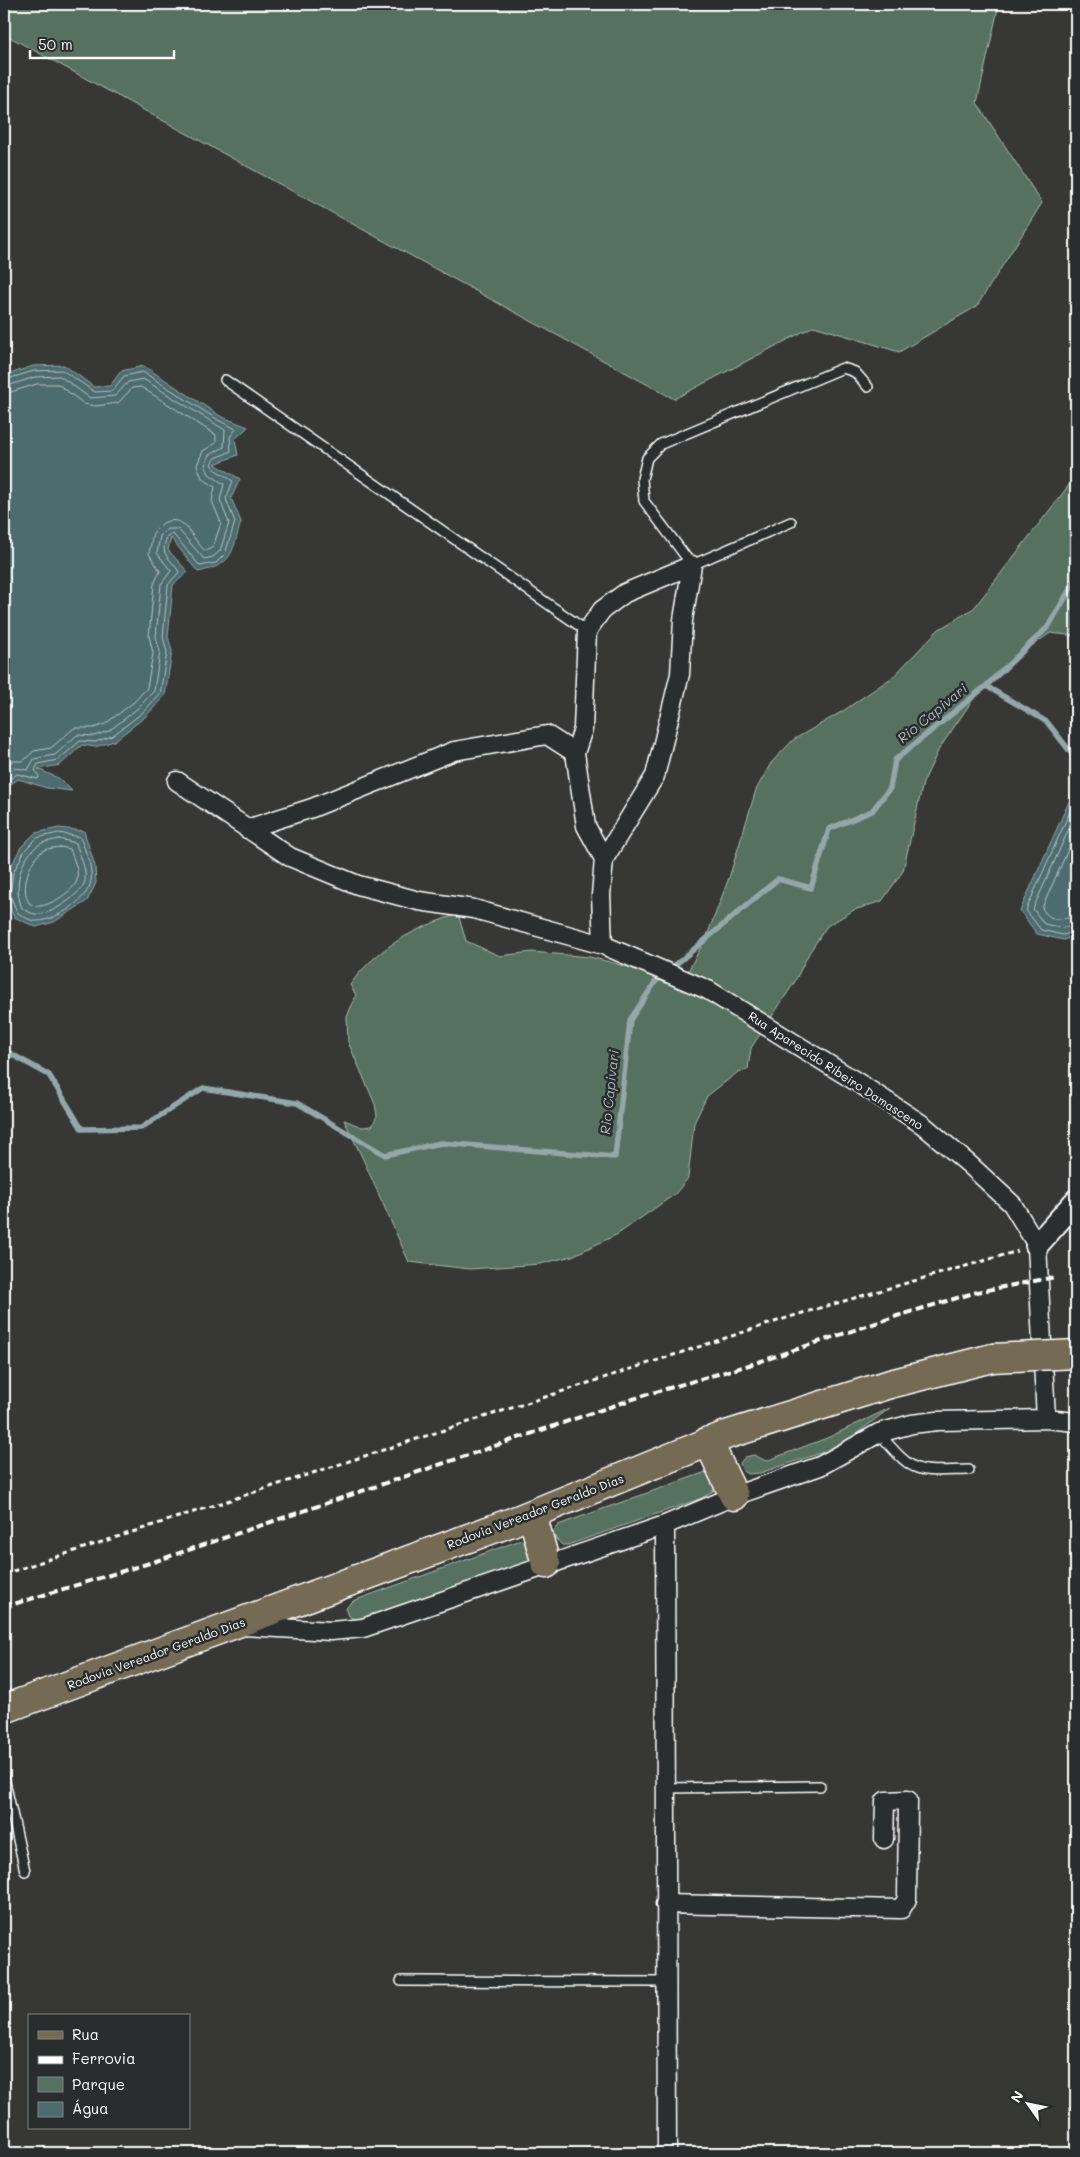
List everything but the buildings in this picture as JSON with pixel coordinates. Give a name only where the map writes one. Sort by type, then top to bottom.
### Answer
[{"type":"main road","name":"Rodovia Vereador Geraldo Dias","points":[[4,1709],[532,1514],[708,1441],[890,1384],[992,1358],[1076,1354]]},
{"type":"main road","points":[[708,1441],[734,1496]]},
{"type":"main road","points":[[532,1514],[546,1564]]},
{"type":"street","points":[[604,858],[586,826],[575,753],[584,729],[587,631],[602,610],[625,593],[692,565]]},
{"type":"street","points":[[603,945],[601,895],[604,858],[655,776],[680,674],[682,620],[692,565]]},
{"type":"street","points":[[247,829],[312,808],[454,751],[547,735],[575,753]]},
{"type":"street","name":"Rua Aparecido Ribeiro Damasceno","points":[[176,781],[290,857],[358,885],[418,901],[474,909],[603,945],[708,990],[923,1125],[1012,1204],[1038,1251]]},
{"type":"street","points":[[1046,1419],[1038,1251],[1072,1212]]},
{"type":"street","points":[[232,1625],[331,1631],[363,1628],[546,1564],[665,1525],[734,1496],[820,1466],[879,1433],[912,1424],[937,1421],[1046,1419],[1076,1422]]},
{"type":"street","points":[[665,1525],[667,2153]]},
{"type":"street","points":[[665,1904],[901,1909],[907,1899],[908,1800],[885,1801],[884,1839]]},
{"type":"lane","points":[[791,522],[692,565],[644,501],[642,479],[647,458],[661,444],[843,368],[856,372],[868,386]]},
{"type":"lane","points":[[225,380],[587,631]]},
{"type":"lane","points":[[879,1433],[909,1465],[922,1471],[969,1470]]},
{"type":"lane","points":[[4,1777],[25,1871]]},
{"type":"lane","points":[[665,1788],[820,1786]]},
{"type":"lane","points":[[401,1980],[666,1982]]},
{"type":"path","points":[[4,1574],[799,1314],[1038,1251]]},
{"type":"green space","points":[[4,4],[999,4],[977,103],[1042,203],[977,306],[899,352],[814,326],[674,399],[4,34]]},
{"type":"green space","points":[[1076,476],[1076,636],[1050,633],[998,670],[976,695],[939,749],[923,783],[903,871],[882,901],[854,910],[827,926],[809,953],[794,983],[751,1048],[748,1069],[738,1072],[707,1096],[694,1123],[688,1178],[675,1194],[618,1234],[572,1256],[540,1264],[470,1269],[409,1262],[344,1120],[362,1127],[372,1126],[377,1116],[375,1104],[348,1042],[347,1017],[356,995],[350,985],[361,972],[372,960],[398,940],[458,914],[466,941],[500,956],[532,952],[590,957],[672,978],[687,973],[706,938],[729,878],[756,790],[771,763],[793,740],[843,711],[894,676],[938,630],[974,608]]},
{"type":"green space","points":[[890,1408],[839,1447],[760,1473],[749,1474],[743,1471],[740,1463],[745,1457],[754,1455],[766,1461],[827,1438]]},
{"type":"green space","points":[[706,1472],[717,1477],[719,1487],[702,1498],[568,1545],[562,1545],[556,1539],[553,1532],[558,1525]]},
{"type":"green space","points":[[521,1540],[532,1544],[532,1553],[528,1562],[356,1620],[349,1616],[346,1608],[353,1601]]},
{"type":"water","points":[[64,365],[94,387],[110,386],[121,371],[144,366],[220,416],[248,427],[235,439],[238,455],[215,464],[240,479],[231,498],[241,522],[232,550],[225,561],[210,569],[198,572],[171,538],[168,550],[188,572],[173,585],[168,637],[172,651],[165,696],[145,717],[114,741],[95,747],[82,745],[60,765],[38,769],[60,779],[72,791],[47,788],[18,779],[4,789],[4,376],[33,366]]},
{"type":"water","points":[[1076,786],[1076,935],[1064,940],[1037,934],[1020,911]]},
{"type":"water","points":[[59,828],[84,831],[95,866],[96,883],[87,901],[54,922],[36,927],[14,917],[5,897],[8,872],[21,847],[35,833]]},
{"type":"waterway","name":"Rio Capivari","points":[[4,1050],[49,1075],[82,1129],[141,1128],[203,1088],[297,1103],[385,1155],[441,1143],[615,1157],[630,1020],[656,981],[778,879],[811,888],[829,829],[872,811],[890,788],[895,760],[986,686],[1048,627],[1076,579]]},
{"type":"waterway","points":[[986,686],[1047,722],[1076,759]]},
{"type":"railway","points":[[4,1607],[156,1561],[645,1395],[749,1365],[897,1316],[977,1292],[1055,1277]]}]
